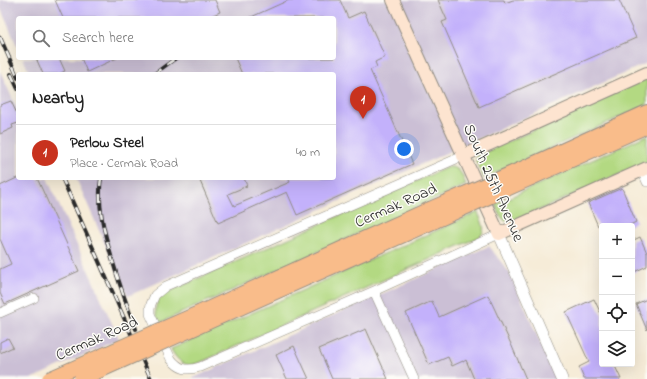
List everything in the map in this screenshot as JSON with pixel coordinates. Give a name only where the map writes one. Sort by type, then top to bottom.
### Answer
[{"type":"main road","name":"South 25th Avenue","points":[[393,0],[499,234]]},
{"type":"main road","points":[[463,156],[647,73]]},
{"type":"main road","name":"Cermak Road","points":[[528,173],[647,112]]},
{"type":"main road","name":"Cermak Road","points":[[49,379],[204,317],[528,173],[647,126]]},
{"type":"main road","points":[[499,234],[644,169]]},
{"type":"main road","name":"Cermak Road","points":[[80,379],[204,317]]},
{"type":"street","name":"Cermak Road","points":[[463,156],[166,286],[155,295],[150,304],[150,314],[171,359],[181,368],[193,369],[374,291],[499,234]]},
{"type":"street","points":[[644,169],[647,182]]},
{"type":"street","name":"South 25th Avenue","points":[[499,234],[562,379]]},
{"type":"street","points":[[374,291],[414,379]]},
{"type":"street","points":[[0,313],[34,298]]},
{"type":"shaded area","points":[[0,0],[647,0],[647,63],[128,296],[77,180],[336,180],[336,72],[29,72],[24,60],[336,60],[336,16],[16,16],[16,43],[0,7]]},
{"type":"shaded area","points":[[0,71],[16,107],[16,180],[48,180],[119,339],[31,379],[0,379]]},
{"type":"shaded area","points":[[489,246],[511,275],[556,379],[191,379]]},
{"type":"green space","points":[[647,78],[647,105],[484,178],[476,161],[477,156]]},
{"type":"green space","points":[[647,135],[647,162],[512,222],[505,221],[499,213],[495,204]]},
{"type":"green space","points":[[448,167],[456,168],[460,172],[466,185],[159,323],[156,313],[156,305],[160,298],[168,292]]},
{"type":"green space","points":[[478,212],[483,228],[482,234],[479,237],[201,362],[191,365],[184,364],[176,358],[171,349]]},
{"type":"building","points":[[55,0],[215,0],[220,12],[211,16],[62,16]]},
{"type":"building","points":[[289,0],[340,0],[348,18],[364,11],[385,57],[375,62],[377,67],[370,70],[412,164],[297,215],[287,192],[218,223],[200,181],[202,180],[245,180],[247,186],[228,194],[234,206],[290,182],[289,180],[336,180],[336,72],[241,72],[236,60],[336,60],[336,16],[253,16]]},
{"type":"building","points":[[438,0],[504,0],[505,3],[513,0],[619,0],[636,38],[479,107],[442,22],[447,20]]},
{"type":"building","points":[[37,60],[60,60],[65,71],[63,72],[42,72]]},
{"type":"building","points":[[82,60],[113,60],[87,72]]},
{"type":"building","points":[[11,101],[16,112],[16,124],[12,125],[13,128],[0,134],[0,105]]},
{"type":"building","points":[[16,178],[16,180],[38,180],[79,271],[5,304],[0,293],[0,269],[11,264],[0,239],[0,186]]},
{"type":"building","points":[[622,188],[636,222],[599,223],[598,226],[588,203]]},
{"type":"building","points":[[640,237],[647,253],[647,266],[635,272],[635,259],[635,240]]},
{"type":"building","points":[[488,295],[526,379],[474,379],[466,360],[452,366],[448,357],[429,365],[406,313],[432,301],[439,317]]},
{"type":"building","points":[[594,299],[599,310],[599,367],[615,367],[621,379],[584,379],[579,367],[589,362],[566,312]]},
{"type":"building","points":[[647,299],[647,330],[636,304]]},
{"type":"building","points":[[366,329],[388,379],[332,379],[319,349]]},
{"type":"building","points":[[8,338],[13,347],[0,353],[0,342]]},
{"type":"building","points":[[294,346],[309,379],[287,379],[276,355]]},
{"type":"railway","points":[[0,37],[16,73]]},
{"type":"railway","points":[[157,72],[173,60]]},
{"type":"railway","points":[[11,74],[16,85]]},
{"type":"railway","points":[[63,180],[151,379]]},
{"type":"railway","points":[[101,180],[100,199],[104,229],[117,277],[136,329]]},
{"type":"place","name":"Perlow Steel","points":[[363,119]]}]
